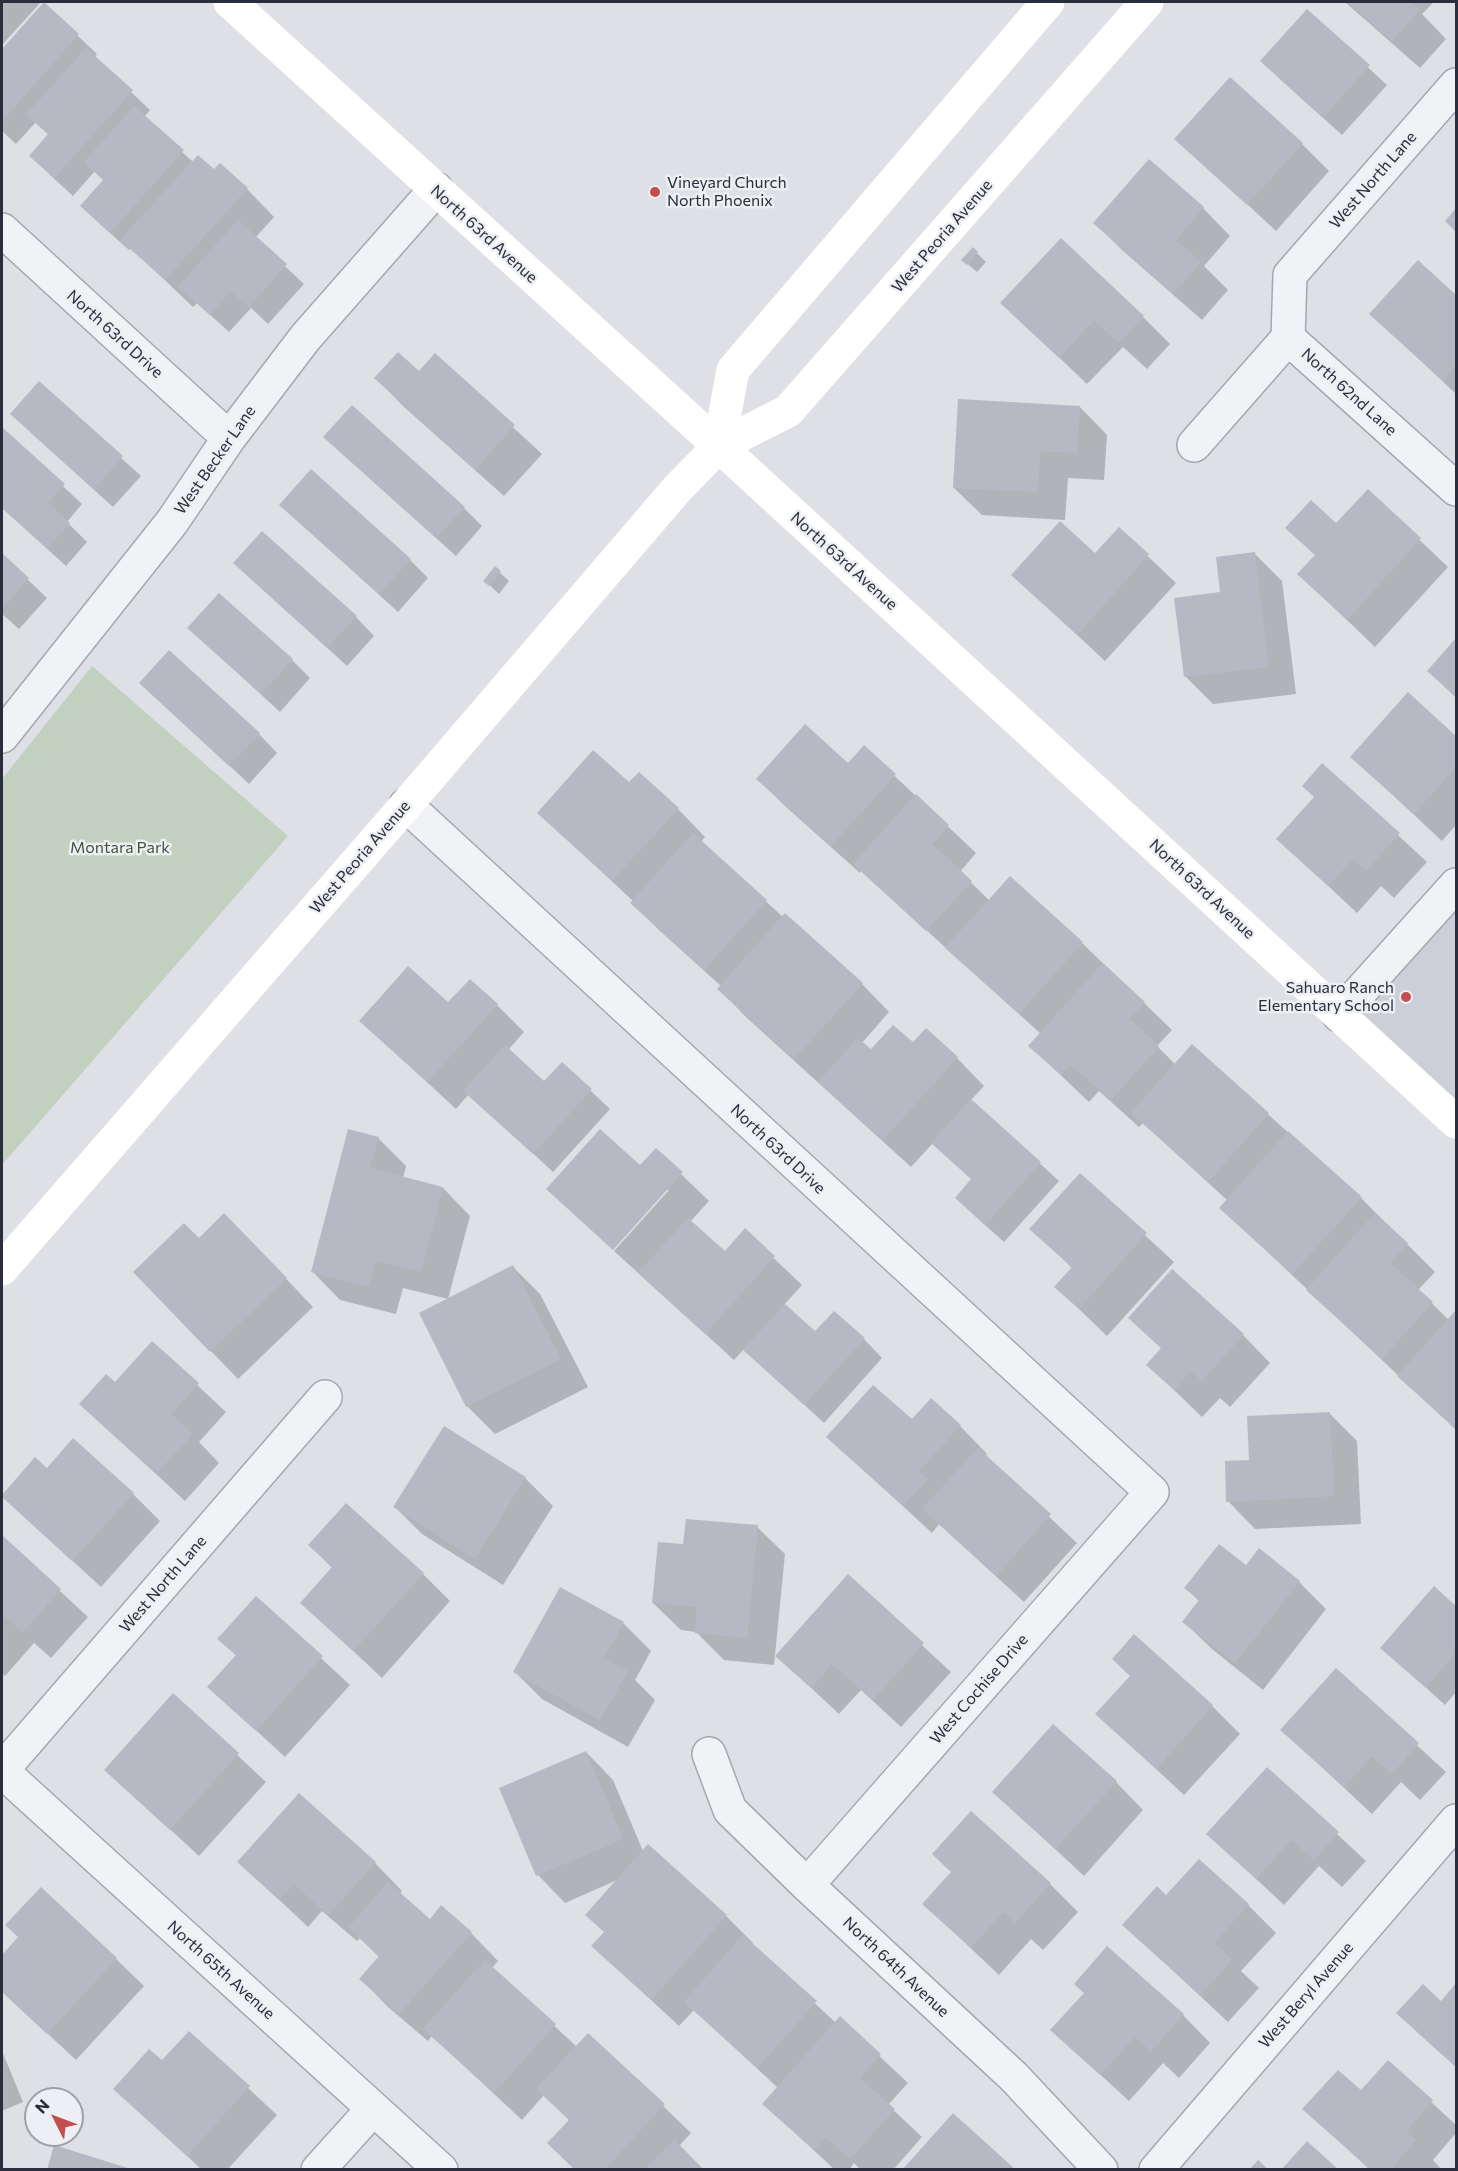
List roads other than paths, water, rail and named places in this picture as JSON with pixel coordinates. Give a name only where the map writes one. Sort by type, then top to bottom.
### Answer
[{"type":"main road","name":"North 63rd Avenue","points":[[230,2],[719,446],[1456,1122]]},
{"type":"main road","points":[[719,446],[733,370],[1048,2]]},
{"type":"main road","name":"West Peoria Avenue","points":[[2,1269],[406,805],[677,489],[719,446],[788,411],[1147,2]]},
{"type":"street","name":"West North Lane","points":[[1290,275],[1456,86]]},
{"type":"street","name":"West Becker Lane","points":[[2,736],[172,522],[229,438],[304,338],[436,189]]},
{"type":"street","name":"North 63rd Drive","points":[[2,230],[229,438]]},
{"type":"street","name":"North 62nd Lane","points":[[1290,275],[1288,338],[1456,489]]},
{"type":"street","points":[[1194,445],[1288,338]]},
{"type":"street","name":"North 63rd Drive","points":[[406,805],[1152,1492]]},
{"type":"street","points":[[1339,1015],[1456,885]]},
{"type":"street","name":"West North Lane","points":[[2,1770],[325,1397]]},
{"type":"street","name":"West Cochise Drive","points":[[807,1885],[1152,1492]]},
{"type":"street","name":"North 64th Avenue","points":[[709,1754],[730,1810],[807,1885],[1014,2077],[1101,2169]]},
{"type":"street","name":"North 65th Avenue","points":[[2,1770],[441,2169]]},
{"type":"street","name":"West Beryl Avenue","points":[[1156,2169],[1456,1821]]},
{"type":"street","points":[[318,2169],[373,2109]]},
{"type":"place","name":"Vineyard Church North Phoenix","points":[[655,192]]},
{"type":"place","name":"Sahuaro Ranch Elementary School","points":[[1406,997]]},
{"type":"park label","name":"Montara Park","points":[[120,848]]}]
